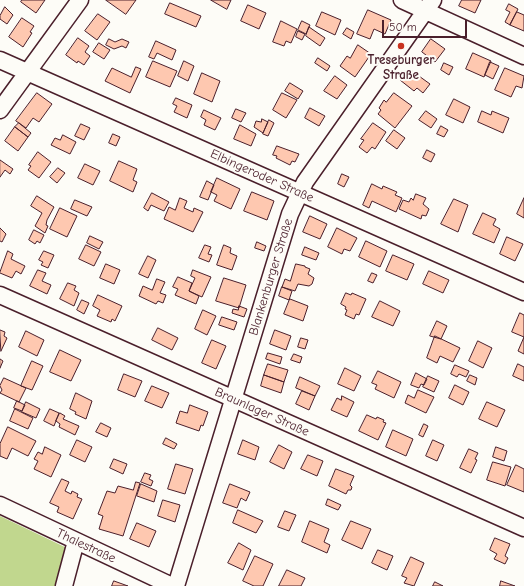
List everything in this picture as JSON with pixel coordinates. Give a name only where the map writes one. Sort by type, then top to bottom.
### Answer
[{"type":"street","points":[[0,110],[80,0]]},
{"type":"street","points":[[402,0],[429,5],[524,56]]},
{"type":"street","name":"Blankenburger Straße","points":[[176,586],[290,214],[305,182],[429,5]]},
{"type":"street","name":"Elbingeroder Straße","points":[[0,60],[524,292]]},
{"type":"street","name":"Braunlager Straße","points":[[0,295],[524,528]]},
{"type":"street","name":"Thalestraße","points":[[0,505],[172,586]]},
{"type":"street","points":[[64,586],[76,541]]},
{"type":"green space","points":[[0,516],[69,549],[59,586],[0,586]]},
{"type":"building","points":[[22,0],[45,0],[36,13],[21,2]]},
{"type":"building","points":[[106,0],[136,0],[126,14]]},
{"type":"building","points":[[211,0],[231,0],[227,9]]},
{"type":"building","points":[[462,0],[481,0],[475,13],[459,6]]},
{"type":"building","points":[[170,3],[201,16],[196,27],[165,14]]},
{"type":"building","points":[[509,4],[518,9],[510,25],[505,22],[510,12],[506,10]]},
{"type":"building","points":[[248,5],[266,13],[259,29],[241,21]]},
{"type":"building","points":[[5,7],[13,15],[7,24],[0,19]]},
{"type":"building","points":[[368,10],[391,20],[385,34],[374,29],[370,39],[357,34]]},
{"type":"building","points":[[322,12],[341,20],[335,35],[316,26]]},
{"type":"building","points":[[517,12],[524,15],[524,31],[510,25]]},
{"type":"building","points":[[98,14],[110,22],[97,40],[85,31]]},
{"type":"building","points":[[22,18],[34,26],[30,32],[32,33],[23,47],[9,37]]},
{"type":"building","points":[[281,21],[297,29],[291,43],[286,41],[284,46],[273,42]]},
{"type":"building","points":[[302,21],[310,25],[306,34],[298,30]]},
{"type":"building","points":[[309,27],[325,38],[320,46],[306,36]]},
{"type":"building","points":[[347,28],[354,32],[351,39],[343,34]]},
{"type":"building","points":[[298,31],[305,34],[302,40],[296,37]]},
{"type":"building","points":[[78,38],[89,46],[85,52],[90,56],[84,65],[78,61],[77,63],[66,55]]},
{"type":"building","points":[[109,39],[115,42],[122,39],[129,42],[126,48],[122,46],[114,49],[106,45]]},
{"type":"building","points":[[431,39],[445,49],[435,62],[422,52]]},
{"type":"building","points":[[156,41],[176,50],[172,60],[157,53],[154,59],[149,57]]},
{"type":"building","points":[[99,43],[110,50],[104,59],[93,52]]},
{"type":"building","points":[[358,45],[371,54],[355,77],[340,66],[347,56],[350,58]]},
{"type":"building","points":[[473,53],[491,61],[484,77],[466,69]]},
{"type":"building","points":[[318,58],[330,66],[327,71],[315,63]]},
{"type":"building","points":[[153,61],[177,71],[170,87],[146,77]]},
{"type":"building","points":[[184,61],[194,66],[188,81],[178,76]]},
{"type":"building","points":[[490,62],[499,66],[493,79],[485,75]]},
{"type":"building","points":[[444,63],[453,67],[449,75],[441,70]]},
{"type":"building","points":[[136,67],[141,69],[130,93],[105,81],[112,68],[131,77]]},
{"type":"building","points":[[505,68],[524,76],[522,88],[516,86],[511,97],[495,90]]},
{"type":"building","points":[[412,71],[430,84],[423,93],[417,88],[414,91],[400,80],[406,72],[410,74]]},
{"type":"building","points":[[202,73],[220,81],[212,102],[194,94]]},
{"type":"building","points":[[335,76],[347,85],[337,99],[324,91]]},
{"type":"building","points":[[290,83],[303,91],[298,99],[285,91]]},
{"type":"building","points":[[37,93],[52,104],[39,122],[33,118],[26,128],[16,121]]},
{"type":"building","points":[[282,93],[297,100],[286,118],[273,110]]},
{"type":"building","points":[[394,93],[412,106],[395,128],[378,114],[381,110],[379,108],[384,100],[386,102]]},
{"type":"building","points":[[176,98],[192,105],[187,118],[174,112],[177,106],[173,104]]},
{"type":"building","points":[[454,99],[470,107],[463,123],[446,115]]},
{"type":"building","points":[[310,108],[325,116],[319,126],[305,118]]},
{"type":"building","points":[[236,109],[246,113],[241,122],[232,118]]},
{"type":"building","points":[[204,110],[221,118],[215,130],[204,125],[206,120],[201,117]]},
{"type":"building","points":[[426,111],[437,119],[431,128],[419,120]]},
{"type":"building","points":[[482,111],[491,115],[492,111],[509,118],[503,133],[478,122]]},
{"type":"building","points":[[262,119],[268,122],[263,133],[254,127],[256,121],[261,122]]},
{"type":"building","points":[[269,120],[274,123],[268,136],[263,134]]},
{"type":"building","points":[[19,123],[31,133],[28,137],[15,127]]},
{"type":"building","points":[[373,123],[386,132],[375,149],[372,147],[367,153],[359,147],[364,140],[361,139]]},
{"type":"building","points":[[81,124],[90,128],[84,140],[75,136]]},
{"type":"building","points":[[240,125],[256,134],[251,146],[234,139]]},
{"type":"building","points":[[441,126],[448,130],[444,137],[437,134]]},
{"type":"building","points":[[15,127],[28,137],[18,151],[5,141]]},
{"type":"building","points":[[394,130],[405,138],[397,149],[386,141]]},
{"type":"building","points":[[113,134],[120,137],[116,146],[109,143]]},
{"type":"building","points":[[63,135],[76,142],[70,154],[51,145],[55,138],[60,140]]},
{"type":"building","points":[[277,146],[299,154],[295,162],[292,161],[290,165],[276,158],[277,156],[273,155]]},
{"type":"building","points":[[427,150],[435,154],[431,162],[423,158]]},
{"type":"building","points":[[38,152],[51,162],[39,178],[28,170],[31,166],[29,165]]},
{"type":"building","points":[[0,160],[13,169],[10,174],[5,170],[0,177]]},
{"type":"building","points":[[119,161],[137,169],[133,180],[137,182],[133,192],[110,181]]},
{"type":"building","points":[[85,164],[100,171],[93,185],[78,178]]},
{"type":"building","points":[[58,168],[65,173],[57,183],[50,177]]},
{"type":"building","points":[[342,174],[349,177],[344,187],[338,184]]},
{"type":"building","points":[[217,178],[240,189],[231,209],[214,201],[217,195],[211,192]]},
{"type":"building","points":[[207,181],[214,185],[208,200],[200,197]]},
{"type":"building","points":[[372,184],[382,189],[383,186],[397,192],[395,195],[402,198],[396,212],[372,201],[369,208],[363,205]]},
{"type":"building","points":[[252,192],[274,201],[267,220],[244,211]]},
{"type":"building","points":[[152,193],[169,202],[164,211],[151,205],[148,211],[144,208]]},
{"type":"building","points":[[416,194],[426,198],[423,204],[429,209],[426,216],[422,215],[421,219],[399,209],[403,200],[409,202],[411,198],[413,200]]},
{"type":"building","points":[[37,196],[54,207],[47,220],[46,225],[48,226],[45,233],[35,226],[42,213],[31,206]]},
{"type":"building","points":[[180,198],[187,201],[184,208],[193,212],[194,208],[203,212],[193,232],[164,219],[169,207],[175,210]]},
{"type":"building","points":[[524,198],[524,218],[517,214]]},
{"type":"building","points":[[454,199],[468,205],[458,232],[441,224]]},
{"type":"building","points":[[75,200],[92,207],[87,216],[71,209]]},
{"type":"building","points":[[60,208],[77,216],[67,237],[50,229]]},
{"type":"building","points":[[483,213],[496,219],[493,225],[500,229],[494,243],[473,234]]},
{"type":"building","points":[[310,216],[327,224],[320,239],[303,232]]},
{"type":"building","points":[[0,228],[6,234],[2,242],[0,241]]},
{"type":"building","points":[[337,228],[357,238],[350,251],[344,249],[342,254],[328,247]]},
{"type":"building","points":[[34,230],[44,235],[40,243],[37,241],[35,244],[29,240]]},
{"type":"building","points":[[90,236],[103,242],[99,249],[87,243]]},
{"type":"building","points":[[507,237],[523,244],[515,261],[500,254]]},
{"type":"building","points":[[366,241],[387,251],[380,267],[359,257]]},
{"type":"building","points":[[257,242],[266,246],[264,251],[255,248]]},
{"type":"building","points":[[86,245],[101,252],[94,266],[79,259]]},
{"type":"building","points":[[205,245],[211,247],[208,254],[212,255],[209,262],[199,258]]},
{"type":"building","points":[[224,245],[231,248],[230,253],[237,256],[232,270],[217,265]]},
{"type":"building","points":[[305,247],[319,253],[316,260],[302,255]]},
{"type":"building","points":[[8,251],[13,254],[11,259],[25,266],[21,274],[16,271],[12,278],[0,273]]},
{"type":"building","points":[[44,251],[54,255],[48,268],[41,265],[43,262],[39,260]]},
{"type":"building","points":[[393,255],[414,264],[407,280],[386,271]]},
{"type":"building","points":[[148,256],[156,260],[148,278],[139,274]]},
{"type":"building","points":[[106,264],[120,270],[114,284],[100,278]]},
{"type":"building","points":[[296,264],[310,269],[308,274],[314,278],[312,284],[309,286],[298,284],[295,291],[282,287],[285,279],[290,281]]},
{"type":"building","points":[[38,270],[46,273],[42,281],[51,285],[47,294],[30,286]]},
{"type":"building","points":[[193,270],[211,277],[202,297],[189,291],[195,278],[191,276]]},
{"type":"building","points":[[429,271],[449,280],[443,293],[423,284]]},
{"type":"building","points":[[372,273],[377,275],[373,283],[368,281]]},
{"type":"building","points":[[178,277],[192,283],[189,291],[199,296],[196,304],[175,295],[178,289],[173,287]]},
{"type":"building","points":[[224,278],[246,285],[239,308],[216,301]]},
{"type":"building","points":[[157,279],[165,282],[160,293],[166,295],[163,303],[158,301],[156,304],[139,296],[143,286],[152,290]]},
{"type":"building","points":[[68,283],[76,286],[74,290],[79,293],[74,306],[60,299]]},
{"type":"building","points":[[282,287],[292,291],[289,300],[279,296]]},
{"type":"building","points":[[346,293],[351,295],[352,293],[366,299],[359,315],[356,314],[354,319],[345,315],[347,310],[345,309],[346,307],[341,304]]},
{"type":"building","points":[[98,295],[122,306],[115,321],[112,319],[111,322],[97,316],[100,310],[93,306]]},
{"type":"building","points":[[290,299],[308,306],[303,321],[284,314]]},
{"type":"building","points":[[82,300],[89,303],[84,314],[77,310]]},
{"type":"building","points":[[380,301],[400,311],[393,326],[372,317]]},
{"type":"building","points":[[239,306],[247,309],[244,317],[232,313],[233,309],[238,310]]},
{"type":"building","points":[[203,310],[216,316],[207,335],[195,329]]},
{"type":"building","points":[[520,313],[524,315],[524,337],[512,332]]},
{"type":"building","points":[[222,317],[237,322],[234,330],[219,325]]},
{"type":"building","points":[[437,321],[447,326],[441,339],[430,336]]},
{"type":"building","points":[[158,328],[178,338],[172,350],[152,340]]},
{"type":"building","points":[[0,330],[5,332],[4,336],[7,338],[1,351]]},
{"type":"building","points":[[275,330],[291,336],[286,350],[270,344]]},
{"type":"building","points":[[26,331],[44,340],[37,356],[19,347]]},
{"type":"building","points":[[435,336],[460,348],[453,362],[440,356],[437,363],[427,358]]},
{"type":"building","points":[[524,337],[524,354],[518,351]]},
{"type":"building","points":[[301,338],[308,340],[305,349],[298,347]]},
{"type":"building","points":[[212,340],[226,346],[216,369],[202,363]]},
{"type":"building","points":[[478,341],[492,348],[483,368],[469,361]]},
{"type":"building","points":[[60,350],[81,360],[71,381],[50,372]]},
{"type":"building","points":[[268,353],[282,357],[280,364],[266,359]]},
{"type":"building","points":[[294,354],[302,357],[300,363],[291,360]]},
{"type":"building","points":[[0,359],[3,361],[0,368]]},
{"type":"building","points":[[32,361],[43,366],[32,390],[21,386]]},
{"type":"building","points":[[268,364],[288,370],[284,382],[264,375]]},
{"type":"building","points":[[518,364],[524,367],[524,381],[513,376]]},
{"type":"building","points":[[455,365],[469,371],[466,377],[459,374],[457,377],[451,374]]},
{"type":"building","points":[[345,368],[361,376],[354,391],[338,384]]},
{"type":"building","points":[[378,371],[401,382],[394,398],[375,389],[377,385],[372,383]]},
{"type":"building","points":[[416,373],[427,379],[424,385],[421,384],[419,388],[411,385]]},
{"type":"building","points":[[124,374],[142,381],[135,397],[118,390]]},
{"type":"building","points":[[264,375],[284,382],[281,393],[261,386]]},
{"type":"building","points":[[470,375],[477,378],[475,385],[467,381]]},
{"type":"building","points":[[428,376],[439,381],[434,392],[423,387]]},
{"type":"building","points":[[300,377],[320,386],[315,396],[296,388]]},
{"type":"building","points":[[4,378],[26,388],[19,402],[0,393],[2,390],[0,386]]},
{"type":"building","points":[[455,385],[469,392],[463,405],[449,398]]},
{"type":"building","points":[[152,386],[169,393],[162,408],[145,401]]},
{"type":"building","points":[[418,390],[434,397],[426,413],[405,403],[408,395],[414,398]]},
{"type":"building","points":[[302,391],[315,396],[309,410],[296,404]]},
{"type":"building","points":[[76,393],[92,401],[86,419],[75,414],[76,412],[70,409]]},
{"type":"building","points":[[342,396],[354,402],[347,417],[331,410],[337,398],[341,400]]},
{"type":"building","points":[[17,401],[25,405],[22,411],[14,408]]},
{"type":"building","points":[[26,402],[40,409],[36,418],[22,412]]},
{"type":"building","points":[[487,402],[505,410],[497,427],[479,419]]},
{"type":"building","points":[[190,405],[208,412],[203,426],[201,425],[199,431],[176,423],[180,411],[187,413]]},
{"type":"building","points":[[15,409],[33,418],[28,429],[10,421]]},
{"type":"building","points":[[50,409],[59,413],[54,426],[44,421]]},
{"type":"building","points":[[60,413],[65,416],[63,419],[79,426],[75,435],[59,427],[60,424],[56,421]]},
{"type":"building","points":[[367,415],[376,419],[377,417],[384,420],[383,422],[386,423],[378,440],[359,431]]},
{"type":"building","points":[[101,423],[111,428],[107,437],[96,432]]},
{"type":"building","points":[[424,424],[428,426],[423,437],[419,435]]},
{"type":"building","points":[[8,427],[36,441],[28,456],[12,448],[7,459],[0,456],[0,444]]},
{"type":"building","points":[[393,430],[413,439],[406,456],[386,447]]},
{"type":"building","points":[[166,438],[177,444],[174,449],[163,444]]},
{"type":"building","points":[[77,440],[92,447],[85,462],[70,455]]},
{"type":"building","points":[[243,440],[259,447],[255,460],[238,454]]},
{"type":"building","points":[[433,440],[444,445],[437,461],[426,456]]},
{"type":"building","points":[[279,445],[292,452],[284,469],[270,462]]},
{"type":"building","points":[[45,447],[61,455],[51,477],[34,469],[38,461],[34,459],[38,452],[42,454]]},
{"type":"building","points":[[496,447],[507,451],[504,461],[493,457]]},
{"type":"building","points":[[469,449],[478,453],[475,459],[477,460],[471,473],[460,468]]},
{"type":"building","points":[[308,455],[323,461],[317,476],[301,469]]},
{"type":"building","points":[[114,459],[127,464],[123,474],[110,468]]},
{"type":"building","points":[[493,462],[511,467],[505,486],[487,480]]},
{"type":"building","points":[[176,464],[193,469],[185,494],[168,489]]},
{"type":"building","points":[[516,465],[524,469],[524,492],[507,485]]},
{"type":"building","points":[[336,469],[354,476],[350,485],[352,487],[351,490],[348,490],[346,494],[329,486]]},
{"type":"building","points":[[145,473],[151,475],[149,479],[153,481],[151,486],[141,482]]},
{"type":"building","points":[[62,479],[69,482],[65,491],[71,494],[72,491],[78,494],[77,497],[82,499],[73,519],[57,512],[59,507],[50,503]]},
{"type":"building","points":[[136,482],[140,483],[123,536],[99,529],[103,516],[98,514],[107,491],[115,493],[118,486],[133,490]]},
{"type":"building","points":[[141,484],[157,491],[154,502],[137,496]]},
{"type":"building","points":[[230,484],[250,492],[246,501],[241,498],[237,508],[223,503]]},
{"type":"building","points":[[328,499],[341,505],[338,510],[326,505]]},
{"type":"building","points":[[163,500],[180,505],[175,522],[158,516]]},
{"type":"building","points":[[238,510],[263,521],[256,533],[233,523]]},
{"type":"building","points":[[285,511],[296,515],[289,531],[278,527]]},
{"type":"building","points":[[310,521],[329,529],[324,542],[330,545],[327,553],[302,542]]},
{"type":"building","points":[[351,521],[371,529],[362,549],[342,540]]},
{"type":"building","points":[[137,523],[156,531],[149,547],[130,539]]},
{"type":"building","points":[[495,538],[510,544],[505,556],[508,558],[505,564],[494,559],[497,554],[490,550]]},
{"type":"building","points":[[239,543],[251,550],[243,570],[228,563]]},
{"type":"building","points":[[378,550],[393,556],[387,570],[372,563]]},
{"type":"building","points":[[255,556],[273,564],[263,586],[254,586],[243,581]]},
{"type":"building","points":[[411,557],[424,563],[414,586],[404,583],[407,578],[402,576]]},
{"type":"building","points":[[287,570],[305,578],[301,586],[279,586]]},
{"type":"building","points":[[114,581],[128,586],[112,586]]},
{"type":"building","points":[[501,581],[515,586],[500,586]]},
{"type":"building","points":[[435,582],[443,586],[433,586]]},
{"type":"place","name":"Treseburger Straße","points":[[401,46]]}]
